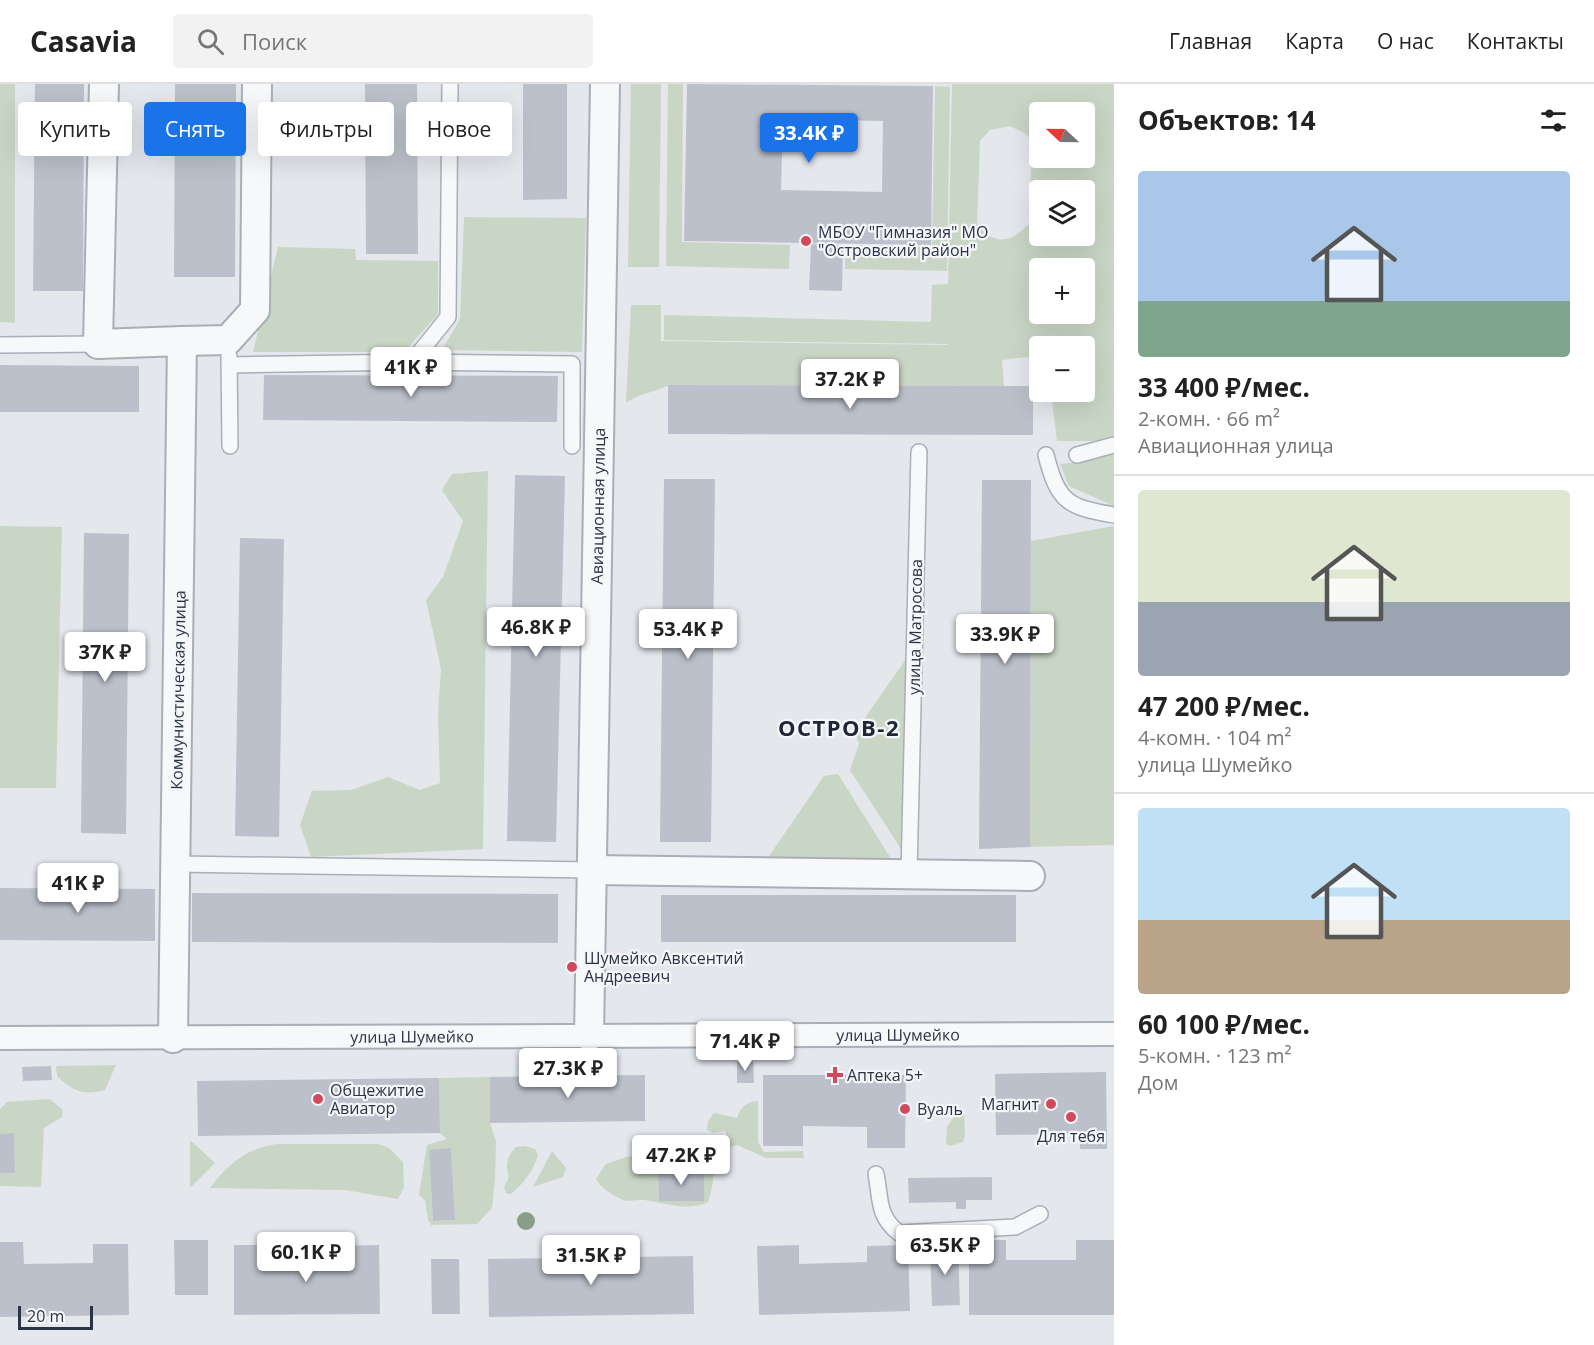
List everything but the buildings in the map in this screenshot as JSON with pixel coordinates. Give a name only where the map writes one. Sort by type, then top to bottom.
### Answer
[{"type":"street","points":[[104,84],[98,344],[182,341],[229,352],[255,310],[257,84]]},
{"type":"street","name":"Авиационная улица","points":[[589,1036],[605,84]]},
{"type":"street","name":"Коммунистическая улица","points":[[173,1038],[182,341]]},
{"type":"street","points":[[592,870],[1029,876]]},
{"type":"street","name":"улица Шумейко","points":[[0,1038],[1114,1034]]},
{"type":"lane","points":[[412,362],[448,317],[450,84]]},
{"type":"lane","points":[[0,345],[98,344]]},
{"type":"lane","points":[[230,446],[229,352],[412,362],[572,364],[572,446]]},
{"type":"lane","points":[[1077,455],[1114,445]]},
{"type":"lane","name":"улица Матросова","points":[[909,874],[919,452]]},
{"type":"lane","points":[[1046,455],[1054,486],[1074,507],[1114,515]]},
{"type":"lane","points":[[176,864],[592,870]]},
{"type":"lane","points":[[876,1174],[879,1201],[887,1224],[899,1233],[1014,1227],[1040,1214]]},
{"type":"green space","points":[[0,84],[15,84],[15,323],[0,322]]},
{"type":"green space","points":[[631,84],[661,84],[659,267],[628,267]]},
{"type":"green space","points":[[668,84],[683,84],[682,242],[790,245],[789,269],[666,266]]},
{"type":"green space","points":[[952,84],[1114,84],[1114,436],[1093,441],[1057,441],[1052,402],[1095,402],[1095,336],[1029,336],[1029,357],[1002,360],[1004,386],[669,385],[626,403],[631,305],[661,305],[661,341],[947,345],[664,340],[664,315],[931,322],[932,285],[948,284]],"holes":[[[1029,102],[1095,102],[1095,168],[1031,168],[1031,180],[1095,180],[1095,246],[1029,246],[1029,224],[1015,235],[1003,239],[990,236],[977,224],[980,141],[990,130],[1010,126],[1029,138]]]},
{"type":"green space","points":[[935,86],[950,87],[947,271],[845,269],[845,245],[932,247]]},
{"type":"green space","points":[[464,217],[586,218],[582,352],[442,350],[460,319]]},
{"type":"green space","points":[[278,247],[355,249],[356,260],[438,261],[438,314],[404,352],[253,352]]},
{"type":"green space","points":[[1114,454],[1114,506],[1069,486],[1060,464],[1082,462]]},
{"type":"green space","points":[[488,471],[483,849],[311,857],[300,825],[312,791],[351,790],[388,777],[420,790],[440,783],[438,714],[441,669],[426,600],[443,577],[463,521],[442,490],[452,474]]},
{"type":"green space","points":[[0,526],[62,527],[56,788],[0,788]]},
{"type":"green space","points":[[1114,526],[1114,845],[1030,847],[1031,541]]},
{"type":"green space","points":[[906,659],[901,849],[850,770],[859,744],[855,732]]},
{"type":"green space","points":[[838,774],[893,862],[767,859],[824,776]]},
{"type":"green space","points":[[116,1065],[105,1090],[98,1092],[73,1089],[57,1076],[56,1066]]},
{"type":"green space","points":[[490,1077],[490,1123],[496,1141],[495,1179],[492,1208],[477,1224],[431,1225],[425,1200],[419,1195],[427,1145],[447,1139],[440,1133],[439,1078]],"holes":[[[451,1149],[455,1220],[433,1221],[429,1150]]]},
{"type":"green space","points":[[50,1099],[63,1110],[62,1117],[44,1128],[41,1187],[0,1186],[0,1173],[15,1173],[14,1134],[0,1134],[0,1109],[7,1102]]},
{"type":"green space","points":[[758,1101],[758,1142],[764,1152],[803,1151],[804,1158],[766,1158],[737,1145],[731,1147],[725,1131],[713,1133],[707,1130],[708,1121],[714,1113],[737,1118],[744,1106]]},
{"type":"green space","points":[[959,1110],[964,1111],[965,1136],[963,1142],[950,1146],[946,1144],[947,1127]]},
{"type":"green space","points":[[190,1140],[215,1163],[190,1188]]},
{"type":"green space","points":[[277,1144],[378,1144],[389,1148],[403,1162],[404,1187],[398,1199],[345,1190],[210,1188],[239,1158],[256,1149]]},
{"type":"green space","points":[[525,1146],[535,1149],[538,1155],[536,1161],[520,1186],[511,1194],[506,1193],[504,1187],[509,1177],[507,1165],[509,1158],[516,1147]]},
{"type":"green space","points":[[552,1151],[566,1168],[563,1177],[533,1187]]},
{"type":"green space","points":[[644,1155],[648,1161],[675,1158],[709,1162],[713,1177],[708,1202],[684,1207],[644,1200],[621,1199],[604,1188],[596,1179],[606,1164],[626,1157]],"holes":[[[704,1171],[704,1201],[659,1201],[658,1172]]]},
{"type":"place","name":"МБОУ \"Гимназия\" МО \"Островский район\"","points":[[806,241]]},
{"type":"place","name":"Шумейко Авксентий Андреевич","points":[[572,967]]},
{"type":"place","name":"Аптека 5+","points":[[835,1075]]},
{"type":"place","name":"Общежитие Авиатор","points":[[318,1099]]},
{"type":"place","name":"Магнит","points":[[1051,1104]]},
{"type":"place","name":"Вуаль","points":[[905,1109]]},
{"type":"place","name":"Для тебя","points":[[1071,1117]]},
{"type":"district","name":"ОСТРОВ-2","points":[[839,728]]}]
